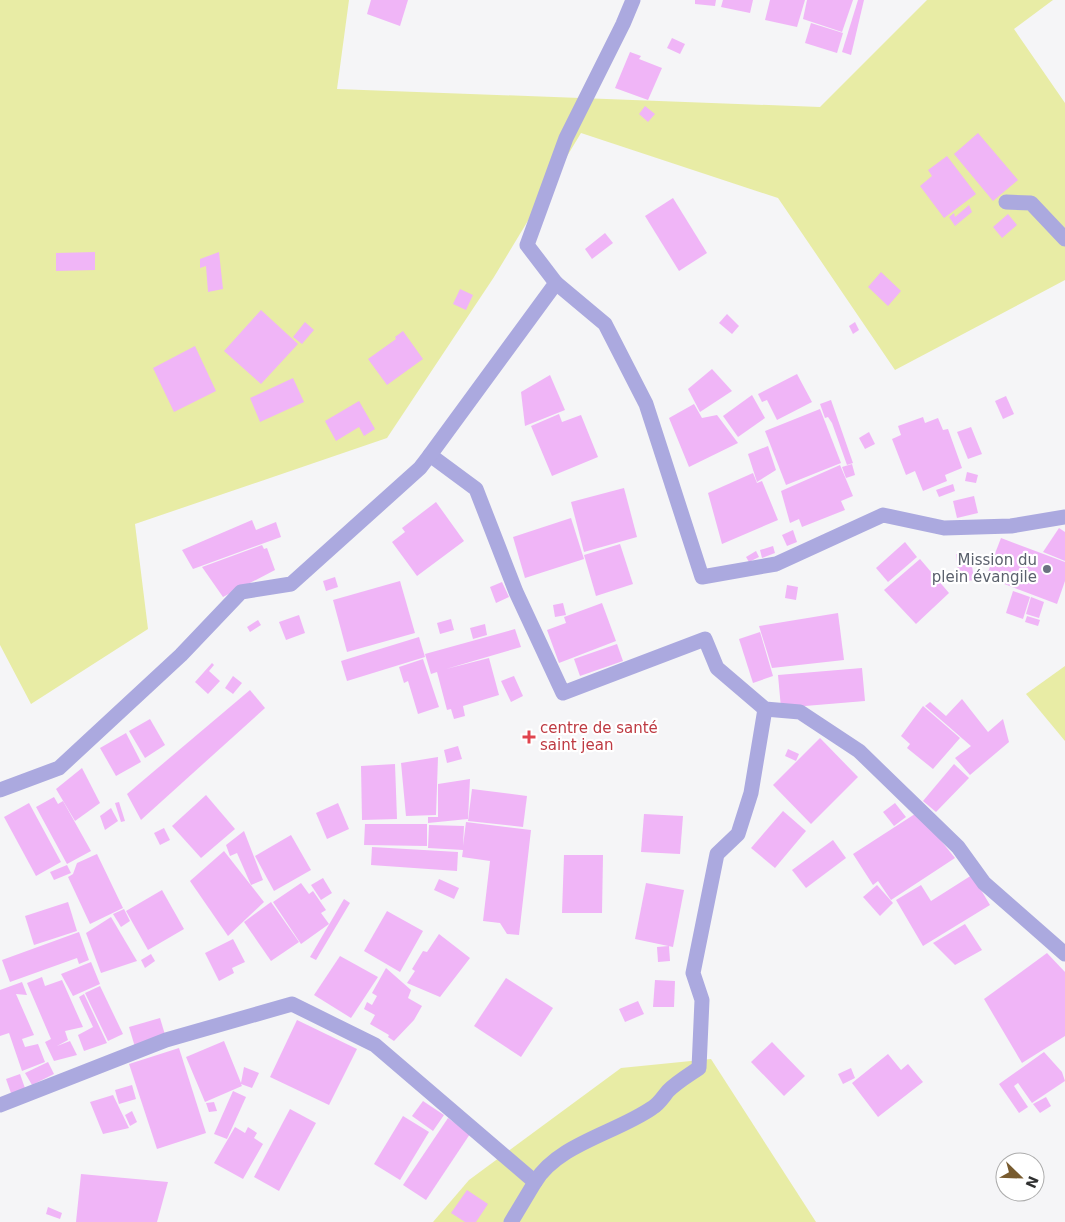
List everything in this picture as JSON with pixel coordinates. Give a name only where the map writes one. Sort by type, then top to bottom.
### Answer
[{"type":"street","points":[[633,0],[566,138],[527,245],[556,283],[605,324],[646,404],[702,577],[776,564],[883,515],[944,528],[1011,526],[1065,517]]},
{"type":"street","points":[[1006,202],[1031,203],[1065,239]]},
{"type":"street","points":[[0,790],[59,768],[181,655],[241,592],[291,584],[420,468],[556,283]]},
{"type":"street","points":[[430,456],[476,489],[516,592],[563,693],[705,639],[717,668],[765,709],[800,712],[859,751],[958,847],[984,883],[1065,954]]},
{"type":"street","points":[[511,1222],[543,1169],[566,1152],[612,1131],[654,1107],[669,1090],[699,1068],[702,1000],[693,973],[717,854],[738,834],[751,793],[765,709]]},
{"type":"street","points":[[0,1105],[166,1040],[292,1004],[375,1045],[536,1182]]},
{"type":"green space","points":[[0,0],[349,0],[337,89],[820,107],[927,0],[1053,0],[1014,29],[1065,103],[1065,280],[895,370],[778,198],[581,133],[494,277],[387,438],[135,524],[148,629],[31,704],[0,645]]},
{"type":"green space","points":[[1065,666],[1065,741],[1026,694]]},
{"type":"green space","points":[[711,1059],[816,1222],[433,1222],[469,1180],[621,1068]]},
{"type":"building","points":[[371,0],[408,0],[400,26],[367,14]]},
{"type":"building","points":[[695,0],[716,0],[715,6],[695,4]]},
{"type":"building","points":[[723,0],[753,0],[750,13],[721,7]]},
{"type":"building","points":[[770,0],[805,0],[797,27],[765,20]]},
{"type":"building","points":[[807,0],[853,0],[842,32],[803,19]]},
{"type":"building","points":[[858,0],[864,0],[851,55],[842,52]]},
{"type":"building","points":[[811,23],[843,33],[837,53],[805,43]]},
{"type":"building","points":[[672,38],[685,44],[680,54],[667,48]]},
{"type":"building","points":[[630,52],[641,56],[639,59],[662,68],[648,100],[615,88]]},
{"type":"building","points":[[645,106],[655,114],[648,122],[639,114]]},
{"type":"building","points":[[978,133],[1018,180],[993,201],[954,154]]},
{"type":"building","points":[[947,156],[976,194],[944,218],[920,186],[932,176],[928,170]]},
{"type":"building","points":[[673,198],[707,253],[679,271],[645,216]]},
{"type":"building","points":[[969,205],[972,212],[955,226],[949,217],[954,213],[955,217]]},
{"type":"building","points":[[1008,214],[1017,225],[1002,238],[993,227]]},
{"type":"building","points":[[605,233],[613,243],[592,259],[585,249]]},
{"type":"building","points":[[95,252],[95,270],[56,271],[56,253]]},
{"type":"building","points":[[219,252],[223,289],[208,292],[206,266],[200,268],[200,259]]},
{"type":"building","points":[[881,272],[901,291],[888,306],[868,287]]},
{"type":"building","points":[[460,289],[473,295],[466,310],[453,304]]},
{"type":"building","points":[[261,310],[298,344],[261,384],[224,351]]},
{"type":"building","points":[[727,314],[739,326],[732,334],[719,323]]},
{"type":"building","points":[[305,322],[314,330],[302,344],[293,337]]},
{"type":"building","points":[[855,322],[859,330],[853,334],[849,326]]},
{"type":"building","points":[[403,331],[423,359],[387,385],[368,359],[396,339],[395,337]]},
{"type":"building","points":[[195,346],[216,391],[174,412],[153,368]]},
{"type":"building","points":[[712,369],[732,391],[700,412],[688,389]]},
{"type":"building","points":[[797,374],[812,402],[777,420],[767,400],[762,402],[758,394]]},
{"type":"building","points":[[550,375],[565,410],[525,426],[521,392]]},
{"type":"building","points":[[293,378],[304,402],[260,422],[250,398]]},
{"type":"building","points":[[752,395],[765,418],[738,437],[723,416]]},
{"type":"building","points":[[1006,396],[1014,414],[1003,419],[995,401]]},
{"type":"building","points":[[831,400],[853,463],[847,465],[832,423],[828,417],[825,418],[820,404]]},
{"type":"building","points":[[359,401],[375,429],[364,436],[359,427],[336,441],[325,421]]},
{"type":"building","points":[[694,404],[702,418],[717,415],[738,443],[689,467],[669,418]]},
{"type":"building","points":[[820,409],[841,463],[786,485],[765,431]]},
{"type":"building","points":[[559,414],[562,422],[581,415],[598,457],[552,476],[531,426]]},
{"type":"building","points":[[923,417],[925,423],[938,418],[943,430],[948,429],[962,468],[945,475],[947,481],[923,491],[915,471],[906,475],[892,439],[901,435],[898,426]]},
{"type":"building","points":[[971,427],[982,454],[968,459],[957,432]]},
{"type":"building","points":[[869,432],[875,444],[865,449],[859,438]]},
{"type":"building","points":[[768,446],[776,470],[757,482],[748,454]]},
{"type":"building","points":[[852,464],[855,475],[846,478],[842,467]]},
{"type":"building","points":[[840,465],[853,496],[841,501],[845,510],[802,527],[799,519],[790,523],[781,491]]},
{"type":"building","points":[[967,472],[978,475],[976,483],[965,481]]},
{"type":"building","points":[[753,473],[757,483],[762,481],[778,520],[722,544],[708,493]]},
{"type":"building","points":[[953,484],[955,491],[939,497],[936,490]]},
{"type":"building","points":[[624,488],[637,537],[584,552],[571,502]]},
{"type":"building","points":[[974,496],[978,513],[957,518],[953,501]]},
{"type":"building","points":[[436,502],[464,541],[417,576],[392,542],[405,532],[402,528]]},
{"type":"building","points":[[571,518],[584,559],[525,578],[513,537]]},
{"type":"building","points":[[252,520],[256,530],[276,522],[281,537],[193,569],[182,550]]},
{"type":"building","points":[[1059,528],[1065,532],[1065,561],[1043,552]]},
{"type":"building","points":[[793,530],[797,542],[787,546],[782,535]]},
{"type":"building","points":[[1001,538],[1065,562],[1065,581],[1057,604],[986,577]]},
{"type":"building","points":[[905,542],[917,557],[888,582],[876,568]]},
{"type":"building","points":[[620,544],[633,584],[596,596],[584,555]]},
{"type":"building","points":[[262,545],[264,549],[267,548],[275,570],[223,597],[202,567]]},
{"type":"building","points":[[773,546],[775,553],[762,558],[760,550]]},
{"type":"building","points":[[756,551],[759,557],[749,562],[746,557]]},
{"type":"building","points":[[970,552],[974,580],[959,582],[956,554]]},
{"type":"building","points":[[920,559],[949,593],[916,624],[884,590]]},
{"type":"building","points":[[335,577],[338,587],[326,591],[323,581]]},
{"type":"building","points":[[400,581],[415,633],[347,652],[333,600]]},
{"type":"building","points":[[502,582],[509,597],[496,603],[490,587]]},
{"type":"building","points":[[787,585],[798,587],[796,600],[785,598]]},
{"type":"building","points":[[1013,591],[1030,597],[1023,619],[1006,613]]},
{"type":"building","points":[[1031,597],[1044,602],[1039,618],[1026,614]]},
{"type":"building","points":[[563,603],[566,615],[555,617],[553,605]]},
{"type":"building","points":[[602,603],[616,641],[559,663],[547,630],[566,623],[564,617]]},
{"type":"building","points":[[838,613],[844,660],[772,668],[759,626]]},
{"type":"building","points":[[299,615],[305,633],[286,640],[279,622]]},
{"type":"building","points":[[1027,616],[1040,620],[1038,626],[1025,622]]},
{"type":"building","points":[[451,619],[454,630],[440,634],[437,623]]},
{"type":"building","points":[[258,620],[261,625],[250,632],[247,627]]},
{"type":"building","points":[[485,624],[487,635],[473,639],[470,628]]},
{"type":"building","points":[[515,629],[521,647],[446,669],[489,658],[499,695],[463,706],[465,716],[454,719],[451,709],[447,710],[437,672],[431,674],[425,654]]},
{"type":"building","points":[[760,632],[773,676],[753,683],[739,639]]},
{"type":"building","points":[[419,637],[425,657],[347,681],[341,661]]},
{"type":"building","points":[[617,644],[623,661],[580,676],[574,659]]},
{"type":"building","points":[[423,659],[439,707],[418,714],[408,681],[404,683],[399,667]]},
{"type":"building","points":[[212,663],[214,665],[209,671],[220,681],[208,694],[195,682]]},
{"type":"building","points":[[862,668],[865,701],[781,708],[778,675]]},
{"type":"building","points":[[233,676],[242,683],[233,694],[225,688]]},
{"type":"building","points":[[514,676],[523,696],[511,702],[501,681]]},
{"type":"building","points":[[250,690],[265,708],[141,820],[127,794]]},
{"type":"building","points":[[962,699],[988,732],[1003,719],[1009,742],[970,775],[955,758],[971,746],[925,706],[930,702],[946,716]]},
{"type":"building","points":[[923,706],[960,738],[933,769],[907,748],[910,744],[901,736]]},
{"type":"building","points":[[150,719],[165,745],[145,758],[129,731]]},
{"type":"building","points":[[126,733],[141,762],[116,776],[100,748]]},
{"type":"building","points":[[820,738],[858,777],[811,824],[773,785]]},
{"type":"building","points":[[458,746],[462,759],[447,763],[444,750]]},
{"type":"building","points":[[788,749],[799,754],[796,761],[785,756]]},
{"type":"building","points":[[438,757],[436,815],[406,816],[401,763]]},
{"type":"building","points":[[395,764],[397,819],[362,820],[361,766]]},
{"type":"building","points":[[954,764],[969,778],[936,812],[923,801]]},
{"type":"building","points":[[82,768],[100,803],[75,821],[56,789]]},
{"type":"building","points":[[470,779],[468,819],[428,823],[428,817],[438,817],[438,784]]},
{"type":"building","points":[[472,789],[527,796],[523,827],[468,821]]},
{"type":"building","points":[[206,795],[235,829],[201,858],[172,826]]},
{"type":"building","points":[[54,797],[58,804],[63,801],[91,851],[67,864],[36,807]]},
{"type":"building","points":[[119,802],[125,821],[121,822],[115,803]]},
{"type":"building","points":[[29,803],[61,862],[36,876],[4,817]]},
{"type":"building","points":[[338,803],[349,829],[327,839],[316,813]]},
{"type":"building","points":[[895,803],[906,817],[894,826],[883,812]]},
{"type":"building","points":[[111,808],[118,821],[105,830],[100,816]]},
{"type":"building","points":[[783,811],[806,831],[775,868],[751,848]]},
{"type":"building","points":[[918,812],[955,858],[891,900],[878,881],[873,885],[853,854]]},
{"type":"building","points":[[644,814],[683,816],[680,854],[641,852]]},
{"type":"building","points":[[466,822],[531,830],[519,935],[507,934],[500,923],[483,921],[490,861],[462,857],[463,850],[428,848],[429,825],[464,826],[463,846]]},
{"type":"building","points":[[365,824],[427,824],[427,846],[364,845]]},
{"type":"building","points":[[164,828],[170,840],[160,845],[154,833]]},
{"type":"building","points":[[244,831],[263,880],[251,885],[237,853],[230,856],[226,845]]},
{"type":"building","points":[[291,835],[311,870],[274,891],[255,856]]},
{"type":"building","points":[[833,840],[846,858],[806,888],[792,870]]},
{"type":"building","points":[[372,847],[458,852],[457,871],[371,865]]},
{"type":"building","points":[[224,851],[264,902],[228,936],[190,881]]},
{"type":"building","points":[[97,854],[123,908],[90,924],[68,877],[73,874],[77,863]]},
{"type":"building","points":[[564,855],[603,855],[602,913],[562,913]]},
{"type":"building","points":[[67,865],[71,873],[54,880],[50,872]]},
{"type":"building","points":[[972,875],[990,905],[923,946],[896,900],[921,885],[931,901]]},
{"type":"building","points":[[323,878],[332,893],[321,900],[311,885]]},
{"type":"building","points":[[439,879],[459,888],[454,899],[434,890]]},
{"type":"building","points":[[301,883],[309,894],[313,891],[326,910],[321,913],[329,924],[301,944],[273,902]]},
{"type":"building","points":[[646,883],[684,890],[673,947],[635,939]]},
{"type":"building","points":[[877,885],[893,903],[880,916],[863,897]]},
{"type":"building","points":[[162,890],[184,929],[148,950],[126,911]]},
{"type":"building","points":[[344,899],[350,903],[316,960],[310,957]]},
{"type":"building","points":[[68,902],[77,931],[34,945],[25,916]]},
{"type":"building","points":[[271,902],[299,942],[271,961],[244,922]]},
{"type":"building","points":[[124,909],[130,921],[121,927],[113,914]]},
{"type":"building","points":[[387,911],[423,931],[400,972],[364,951]]},
{"type":"building","points":[[111,917],[137,961],[101,973],[86,933]]},
{"type":"building","points":[[965,924],[982,950],[955,965],[933,943]]},
{"type":"building","points":[[79,932],[89,960],[79,964],[77,958],[10,982],[2,960]]},
{"type":"building","points":[[439,934],[470,958],[440,997],[407,983],[415,971],[412,969],[423,951],[427,952]]},
{"type":"building","points":[[233,939],[245,962],[232,968],[234,973],[219,981],[205,953]]},
{"type":"building","points":[[669,946],[670,961],[658,962],[657,947]]},
{"type":"building","points":[[1047,953],[1065,972],[1065,1036],[1022,1063],[984,999]]},
{"type":"building","points":[[151,954],[155,961],[145,968],[141,960]]},
{"type":"building","points":[[340,956],[378,977],[351,1018],[314,995]]},
{"type":"building","points":[[91,962],[100,984],[73,996],[61,974]]},
{"type":"building","points":[[386,968],[411,990],[408,998],[422,1006],[414,1020],[394,1041],[388,1037],[389,1035],[370,1024],[375,1015],[364,1009],[367,1002],[372,1005],[377,996],[372,993]]},
{"type":"building","points":[[42,977],[45,986],[62,980],[83,1027],[65,1031],[68,1040],[57,1046],[70,1041],[77,1055],[54,1061],[45,1042],[51,1039],[27,983]]},
{"type":"building","points":[[506,978],[553,1008],[521,1057],[474,1026]]},
{"type":"building","points":[[655,980],[675,981],[674,1007],[653,1007]]},
{"type":"building","points":[[22,982],[27,995],[16,994],[34,1035],[22,1039],[25,1047],[38,1044],[45,1062],[22,1071],[9,1033],[0,1036],[0,990]]},
{"type":"building","points":[[100,986],[123,1034],[108,1041],[85,993]]},
{"type":"building","points":[[84,994],[107,1043],[84,1051],[78,1035],[93,1027],[79,997]]},
{"type":"building","points":[[638,1001],[644,1014],[625,1022],[619,1009]]},
{"type":"building","points":[[160,1018],[166,1038],[135,1047],[129,1027]]},
{"type":"building","points":[[297,1020],[357,1049],[329,1105],[270,1077]]},
{"type":"building","points":[[224,1041],[241,1083],[244,1067],[259,1073],[252,1088],[241,1084],[242,1086],[205,1102],[186,1057]]},
{"type":"building","points":[[772,1042],[805,1076],[784,1096],[751,1062]]},
{"type":"building","points":[[179,1048],[206,1133],[157,1149],[129,1064]]},
{"type":"building","points":[[1044,1052],[1062,1072],[1065,1081],[1032,1103],[1018,1083],[1014,1086],[1028,1107],[1019,1113],[999,1084]]},
{"type":"building","points":[[888,1054],[901,1070],[908,1064],[923,1082],[878,1117],[852,1083]]},
{"type":"building","points":[[48,1062],[54,1074],[32,1085],[25,1073]]},
{"type":"building","points":[[851,1068],[855,1078],[843,1084],[838,1074]]},
{"type":"building","points":[[20,1074],[26,1091],[12,1096],[6,1079]]},
{"type":"building","points":[[132,1085],[136,1099],[119,1104],[115,1090]]},
{"type":"building","points":[[233,1091],[246,1097],[227,1139],[214,1134]]},
{"type":"building","points":[[113,1095],[129,1128],[103,1134],[90,1102]]},
{"type":"building","points":[[1046,1097],[1051,1106],[1040,1113],[1033,1104]]},
{"type":"building","points":[[423,1101],[444,1115],[433,1131],[412,1116]]},
{"type":"building","points":[[214,1102],[217,1111],[209,1112],[206,1103]]},
{"type":"building","points":[[290,1109],[316,1123],[279,1191],[254,1177]]},
{"type":"building","points":[[132,1111],[137,1122],[130,1126],[125,1115]]},
{"type":"building","points":[[403,1116],[429,1132],[400,1180],[374,1164]]},
{"type":"building","points":[[448,1118],[470,1134],[426,1200],[403,1185]]},
{"type":"building","points":[[235,1127],[245,1133],[248,1127],[257,1133],[254,1138],[263,1144],[243,1179],[214,1163]]},
{"type":"building","points":[[81,1174],[168,1182],[157,1222],[76,1222]]},
{"type":"building","points":[[467,1190],[488,1204],[476,1222],[465,1222],[451,1213]]},
{"type":"building","points":[[48,1207],[62,1213],[60,1219],[46,1214]]},
{"type":"place","name":"Mission du plein évangile","points":[[1047,569]]},
{"type":"place","name":"centre de santé saint jean","points":[[529,737]]}]
